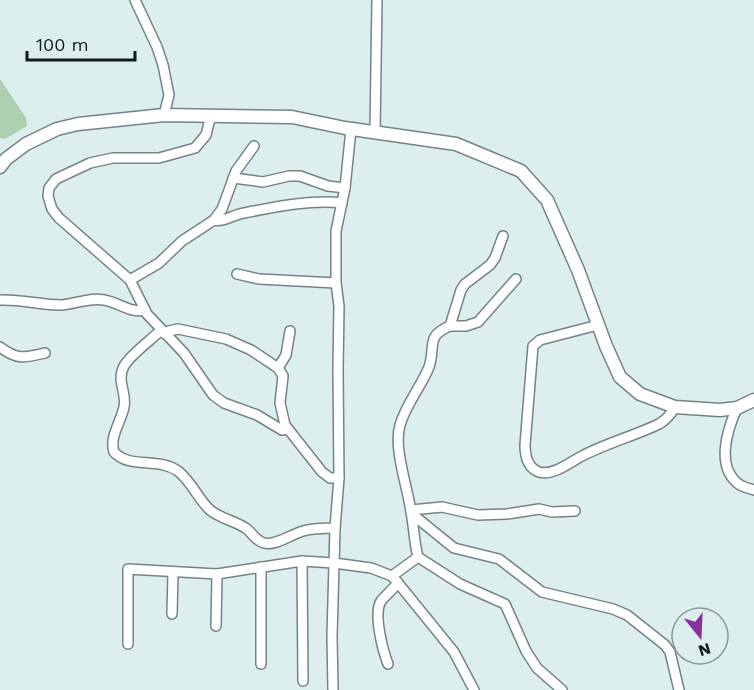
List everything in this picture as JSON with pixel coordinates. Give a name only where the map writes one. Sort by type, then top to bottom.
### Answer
[{"type":"main road","points":[[0,167],[6,159],[26,144],[57,129],[78,124],[164,115],[292,117],[351,129],[456,144],[522,171],[547,200],[578,270],[620,377],[640,394],[675,407],[720,410],[737,408],[754,400]]},
{"type":"street","points":[[135,0],[163,65],[169,95],[164,115]]},
{"type":"street","points":[[375,132],[377,0]]},
{"type":"street","points":[[211,115],[206,135],[195,148],[159,158],[113,158],[97,161],[59,177],[49,188],[49,201],[56,214],[130,280],[145,310],[184,353],[216,398],[257,415],[282,430],[288,429]]},
{"type":"street","points":[[333,690],[334,563],[339,478],[339,306],[336,283],[336,231],[345,188],[351,129]]},
{"type":"street","points":[[130,280],[159,263],[182,241],[214,220],[222,209],[233,178],[254,146]]},
{"type":"street","points":[[233,178],[262,182],[300,176],[328,186],[345,188]]},
{"type":"street","points":[[214,220],[220,221],[237,214],[288,206],[320,202],[342,203]]},
{"type":"street","points":[[450,326],[461,290],[465,284],[490,265],[503,236]]},
{"type":"street","points":[[237,274],[259,279],[336,283]]},
{"type":"street","points":[[516,279],[478,321],[466,326],[450,326],[440,330],[434,337],[428,370],[399,428],[399,450],[412,512],[418,557],[460,584],[505,604],[526,651],[537,668],[562,690]]},
{"type":"street","points":[[0,300],[61,305],[97,299],[134,311],[145,310]]},
{"type":"street","points":[[598,325],[540,340],[534,344],[525,445],[526,458],[530,465],[539,472],[557,470],[596,449],[660,423],[670,415],[675,407]]},
{"type":"street","points":[[335,528],[314,528],[273,543],[261,542],[247,529],[210,510],[191,484],[176,470],[158,463],[124,459],[114,452],[112,440],[125,402],[120,381],[121,372],[130,358],[163,332],[169,330],[178,329],[226,339],[251,350],[278,368],[283,381],[280,409],[288,429],[322,472],[330,478],[339,478]]},
{"type":"street","points":[[278,368],[285,355],[290,331]]},
{"type":"street","points":[[0,347],[17,357],[45,353]]},
{"type":"street","points":[[737,408],[729,426],[725,451],[729,472],[739,484],[754,490]]},
{"type":"street","points":[[412,512],[442,507],[478,515],[507,514],[539,509],[552,512],[575,512]]},
{"type":"street","points":[[412,512],[454,548],[503,561],[542,592],[614,609],[627,615],[665,645],[670,652],[679,690]]},
{"type":"street","points":[[388,664],[381,644],[379,607],[395,579],[418,557]]},
{"type":"street","points":[[302,561],[303,681]]},
{"type":"street","points":[[128,644],[128,569],[217,574],[302,561],[334,563],[371,568],[395,579],[454,652],[474,690]]},
{"type":"street","points":[[261,567],[261,664]]},
{"type":"street","points":[[172,614],[173,572]]},
{"type":"street","points":[[216,626],[217,574]]},
{"type":"green space","points":[[0,79],[26,118],[27,126],[5,139],[0,138]]}]
